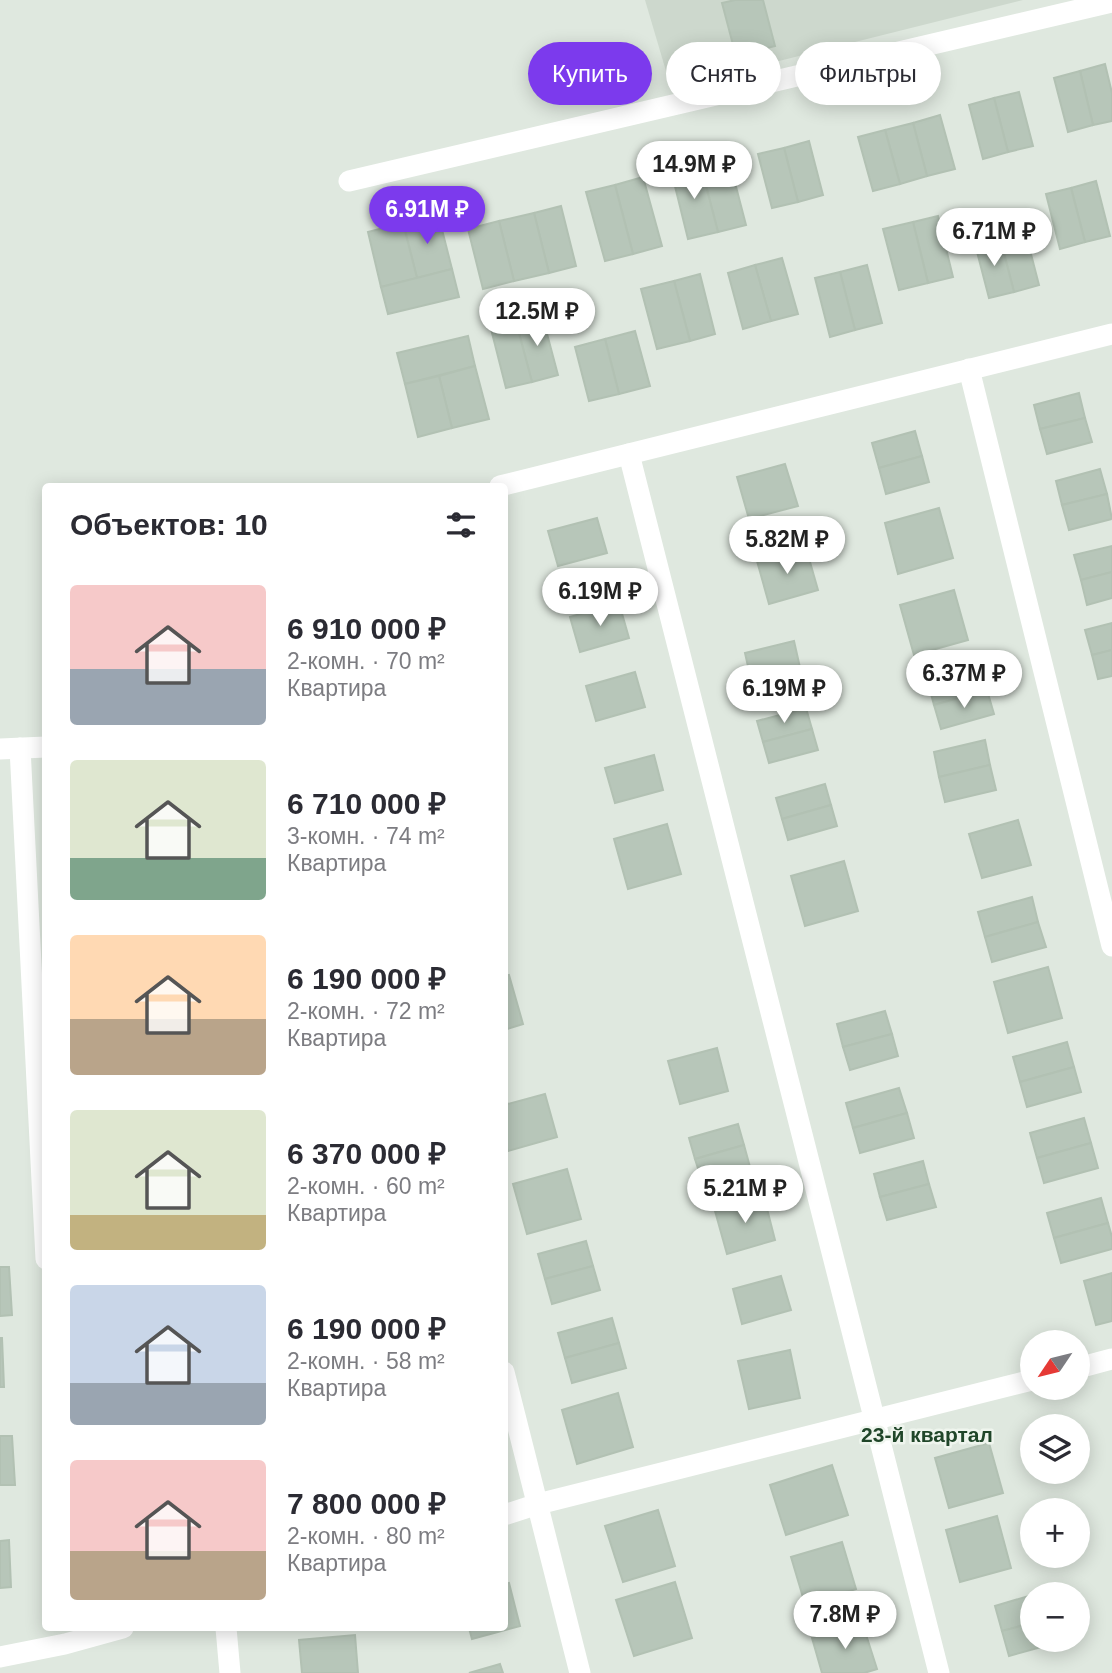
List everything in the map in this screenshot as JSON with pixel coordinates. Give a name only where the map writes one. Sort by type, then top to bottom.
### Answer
[{"type":"street","points":[[349,181],[1112,2]]},
{"type":"street","points":[[508,484],[1112,334]]},
{"type":"street","points":[[969,369],[1112,946]]},
{"type":"street","points":[[629,454],[939,1673]]},
{"type":"street","points":[[42,747],[10,749],[42,1202]]},
{"type":"street","points":[[1090,1365],[1112,1359]]},
{"type":"street","points":[[508,1514],[1020,1383]]},
{"type":"street","points":[[508,1388],[580,1673]]},
{"type":"street","points":[[0,1657],[64,1636],[101,1631]]},
{"type":"street","points":[[226,1631],[230,1673]]},
{"type":"shaded area","points":[[645,0],[1023,0],[855,42],[795,42],[795,57],[781,60],[781,42],[666,42],[666,71]]},
{"type":"building","points":[[763,0],[774,42],[732,42],[722,3]]},
{"type":"building","points":[[1105,64],[1112,93],[1112,121],[1093,125],[1080,71]]},
{"type":"building","points":[[1080,71],[1093,125],[1068,132],[1054,78]]},
{"type":"building","points":[[1019,92],[1033,146],[1008,152],[994,98]]},
{"type":"building","points":[[994,98],[1008,152],[983,159],[969,105]]},
{"type":"building","points":[[940,115],[955,169],[927,176],[913,123]]},
{"type":"building","points":[[913,123],[927,176],[900,184],[885,130]]},
{"type":"building","points":[[885,130],[900,184],[873,191],[858,137]]},
{"type":"building","points":[[809,141],[823,195],[798,202],[784,148]]},
{"type":"building","points":[[784,148],[798,202],[772,208],[758,154]]},
{"type":"building","points":[[728,156],[746,225],[718,232],[700,163]]},
{"type":"building","points":[[700,163],[718,232],[688,239],[671,170]]},
{"type":"building","points":[[643,177],[662,246],[633,254],[615,185]]},
{"type":"building","points":[[1096,181],[1110,236],[1085,242],[1071,188]]},
{"type":"building","points":[[615,185],[633,254],[605,261],[586,192]]},
{"type":"building","points":[[1071,188],[1085,242],[1060,249],[1046,194]]},
{"type":"building","points":[[561,206],[576,266],[549,273],[534,213]]},
{"type":"building","points":[[534,213],[549,273],[514,281],[499,221]]},
{"type":"building","points":[[438,214],[452,269],[417,278],[403,223]]},
{"type":"building","points":[[938,216],[953,277],[928,283],[913,222]]},
{"type":"building","points":[[499,221],[514,281],[483,289],[468,229]]},
{"type":"building","points":[[913,222],[928,283],[899,290],[883,229]]},
{"type":"building","points":[[403,223],[417,278],[381,287],[368,232]]},
{"type":"building","points":[[1025,231],[1039,285],[1014,292],[1000,238]]},
{"type":"building","points":[[1000,238],[1014,292],[989,298],[975,244]]},
{"type":"building","points":[[782,258],[798,314],[771,321],[755,265]]},
{"type":"building","points":[[755,265],[771,321],[743,329],[728,273]]},
{"type":"building","points":[[867,265],[882,323],[855,330],[840,272]]},
{"type":"building","points":[[452,269],[459,297],[388,314],[381,287]]},
{"type":"building","points":[[840,272],[855,330],[830,337],[815,278]]},
{"type":"building","points":[[700,274],[715,334],[690,341],[674,281]]},
{"type":"building","points":[[674,281],[690,341],[657,349],[641,289]]},
{"type":"building","points":[[542,315],[558,375],[532,382],[516,322]]},
{"type":"building","points":[[516,322],[532,382],[506,388],[491,329]]},
{"type":"building","points":[[635,331],[650,386],[619,394],[605,339]]},
{"type":"building","points":[[468,336],[475,366],[405,384],[397,353]]},
{"type":"building","points":[[605,339],[619,394],[589,401],[575,347]]},
{"type":"building","points":[[475,366],[489,419],[452,428],[439,376]]},
{"type":"building","points":[[439,376],[452,428],[418,437],[405,384]]},
{"type":"building","points":[[1079,393],[1085,418],[1040,429],[1034,405]]},
{"type":"building","points":[[1085,418],[1092,442],[1047,454],[1040,429]]},
{"type":"building","points":[[915,431],[922,456],[879,468],[872,443]]},
{"type":"building","points":[[922,456],[929,482],[886,494],[879,468]]},
{"type":"building","points":[[785,464],[798,506],[749,519],[737,477]]},
{"type":"building","points":[[1100,469],[1107,494],[1062,505],[1056,481]]},
{"type":"building","points":[[1107,494],[1112,519],[1069,530],[1062,505]]},
{"type":"building","points":[[939,508],[953,558],[898,574],[885,523]]},
{"type":"building","points":[[597,518],[607,553],[558,566],[548,531]]},
{"type":"building","points":[[1112,546],[1112,572],[1081,580],[1074,555]]},
{"type":"building","points":[[806,548],[818,590],[769,604],[757,561]]},
{"type":"building","points":[[1112,572],[1112,598],[1087,605],[1081,580]]},
{"type":"building","points":[[954,590],[968,640],[914,655],[900,605]]},
{"type":"building","points":[[619,603],[629,638],[580,652],[570,617]]},
{"type":"building","points":[[1112,623],[1112,650],[1092,655],[1085,630]]},
{"type":"building","points":[[794,641],[801,672],[752,684],[745,653]]},
{"type":"building","points":[[1112,650],[1112,676],[1098,679],[1092,655]]},
{"type":"building","points":[[980,664],[987,690],[934,705],[927,679]]},
{"type":"building","points":[[635,672],[645,707],[596,721],[586,686]]},
{"type":"building","points":[[987,690],[994,714],[941,729],[934,705]]},
{"type":"building","points":[[806,708],[812,729],[763,742],[757,721]]},
{"type":"building","points":[[812,729],[818,750],[769,763],[763,742]]},
{"type":"building","points":[[985,740],[990,765],[939,777],[934,752]]},
{"type":"building","points":[[654,755],[663,790],[615,803],[605,768]]},
{"type":"building","points":[[990,765],[996,790],[945,802],[939,777]]},
{"type":"building","points":[[825,784],[831,805],[782,819],[776,798]]},
{"type":"building","points":[[831,805],[837,826],[788,840],[782,819]]},
{"type":"building","points":[[1018,820],[1031,865],[982,878],[969,834]]},
{"type":"building","points":[[667,824],[681,874],[628,889],[614,839]]},
{"type":"building","points":[[844,861],[858,911],[805,926],[791,876]]},
{"type":"building","points":[[1032,897],[1038,922],[985,937],[978,912]]},
{"type":"building","points":[[1038,922],[1046,947],[992,962],[985,937]]},
{"type":"building","points":[[1048,967],[1062,1018],[1008,1033],[994,982]]},
{"type":"building","points":[[508,975],[523,1024],[508,1029]]},
{"type":"building","points":[[885,1011],[892,1034],[843,1047],[837,1024]]},
{"type":"building","points":[[892,1034],[898,1056],[850,1070],[843,1047]]},
{"type":"building","points":[[1067,1042],[1074,1067],[1020,1082],[1013,1057]]},
{"type":"building","points":[[717,1048],[728,1091],[680,1104],[668,1061]]},
{"type":"building","points":[[1074,1067],[1081,1092],[1027,1107],[1020,1082]]},
{"type":"building","points":[[899,1088],[907,1113],[853,1128],[846,1103]]},
{"type":"building","points":[[545,1094],[557,1137],[508,1151],[508,1104]]},
{"type":"building","points":[[907,1113],[914,1138],[860,1153],[853,1128]]},
{"type":"building","points":[[1084,1118],[1091,1143],[1037,1158],[1030,1133]]},
{"type":"building","points":[[738,1124],[744,1145],[695,1159],[689,1138]]},
{"type":"building","points":[[1091,1143],[1098,1168],[1044,1183],[1037,1158]]},
{"type":"building","points":[[744,1145],[750,1167],[702,1181],[695,1159]]},
{"type":"building","points":[[923,1161],[929,1184],[880,1197],[874,1174]]},
{"type":"building","points":[[567,1169],[581,1219],[527,1234],[513,1184]]},
{"type":"building","points":[[929,1184],[936,1207],[887,1220],[880,1197]]},
{"type":"building","points":[[764,1197],[775,1240],[727,1254],[715,1211]]},
{"type":"building","points":[[1101,1198],[1108,1223],[1054,1238],[1047,1213]]},
{"type":"building","points":[[1108,1223],[1112,1249],[1061,1263],[1054,1238]]},
{"type":"building","points":[[586,1241],[593,1266],[545,1279],[538,1254]]},
{"type":"building","points":[[593,1266],[600,1290],[552,1304],[545,1279]]},
{"type":"building","points":[[0,1267],[9,1267],[12,1315],[0,1316]]},
{"type":"building","points":[[1112,1273],[1112,1321],[1096,1325],[1084,1281]]},
{"type":"building","points":[[781,1276],[791,1310],[742,1324],[733,1289]]},
{"type":"building","points":[[612,1318],[619,1343],[565,1358],[558,1333]]},
{"type":"building","points":[[2,1338],[4,1387],[0,1387]]},
{"type":"building","points":[[619,1343],[626,1368],[572,1383],[565,1358]]},
{"type":"building","points":[[790,1350],[800,1398],[749,1409],[738,1361]]},
{"type":"building","points":[[618,1393],[633,1447],[577,1464],[562,1410]]},
{"type":"building","points":[[0,1436],[12,1436],[15,1485],[0,1485]]},
{"type":"building","points":[[989,1443],[1003,1493],[949,1508],[935,1458]]},
{"type":"building","points":[[832,1465],[848,1515],[786,1535],[770,1485]]},
{"type":"building","points":[[658,1510],[675,1566],[623,1582],[605,1526]]},
{"type":"building","points":[[997,1516],[1011,1568],[960,1582],[946,1530]]},
{"type":"building","points":[[9,1540],[11,1587],[0,1588],[0,1541]]},
{"type":"building","points":[[842,1542],[856,1589],[805,1604],[791,1557]]},
{"type":"building","points":[[675,1582],[692,1638],[634,1656],[616,1600]]},
{"type":"building","points":[[508,1583],[520,1626],[508,1629]]},
{"type":"building","points":[[1020,1599],[1020,1626],[1002,1631],[995,1606]]},
{"type":"building","points":[[862,1622],[877,1669],[864,1673],[822,1673],[812,1638]]},
{"type":"building","points":[[1020,1626],[1020,1652],[1023,1652],[1009,1656],[1002,1631]]},
{"type":"building","points":[[470,1631],[502,1631],[472,1639]]},
{"type":"building","points":[[355,1635],[358,1673],[302,1673],[299,1640]]},
{"type":"building","points":[[500,1664],[503,1673],[469,1673]]},
{"type":"district","name":"23-й квартал","points":[[927,1435]]}]
